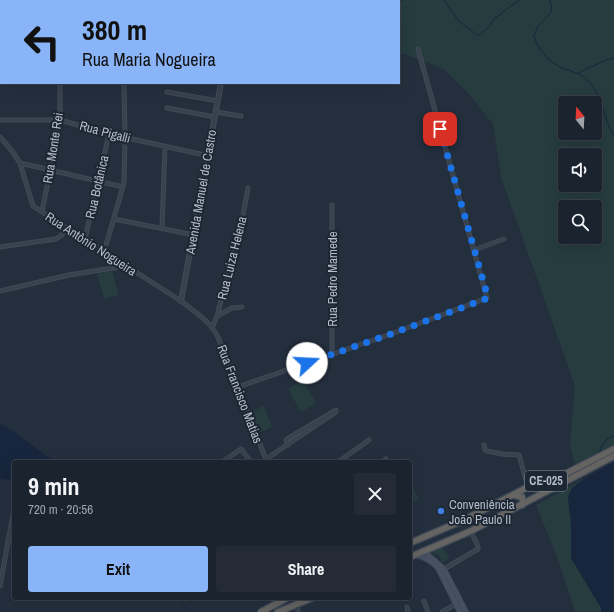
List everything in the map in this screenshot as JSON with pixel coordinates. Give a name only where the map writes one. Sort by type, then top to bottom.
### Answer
[{"type":"highway","name":"CE-025","points":[[413,556],[471,531],[522,505],[614,449]]},
{"type":"highway","name":"CE-025","points":[[412,542],[464,520],[528,487],[580,470],[614,456]]},
{"type":"highway","points":[[514,495],[522,497],[522,505]]},
{"type":"highway","points":[[261,612],[283,600]]},
{"type":"highway","points":[[278,612],[307,600]]},
{"type":"main road","points":[[425,551],[444,569],[458,602],[460,612]]},
{"type":"main road","points":[[413,556],[422,557],[438,568],[458,602],[466,612]]},
{"type":"street","points":[[238,387],[391,334],[488,298],[418,49]]},
{"type":"street","name":"Rua Monte Rei","points":[[42,212],[60,120],[60,84]]},
{"type":"street","points":[[104,252],[123,187],[125,137],[124,84]]},
{"type":"street","name":"Avenida Manuel de Castro","points":[[181,301],[209,156],[221,84]]},
{"type":"street","points":[[167,92],[218,101]]},
{"type":"street","points":[[167,108],[215,117]]},
{"type":"street","points":[[216,112],[241,116]]},
{"type":"street","name":"Rua Pigalli","points":[[0,120],[60,120],[109,134],[209,156]]},
{"type":"street","name":"Rua Botânica","points":[[85,239],[109,134]]},
{"type":"street","name":"Rua Antônio Nogueira","points":[[0,137],[20,163],[33,206],[181,301],[203,318],[212,328]]},
{"type":"street","points":[[162,228],[165,147]]},
{"type":"street","points":[[20,163],[123,187]]},
{"type":"street","name":"Rua Luiza Helena","points":[[212,328],[217,316],[242,221],[248,188]]},
{"type":"street","name":"Rua Pedro Mamede","points":[[332,205],[332,354]]},
{"type":"street","points":[[114,219],[194,235]]},
{"type":"street","points":[[0,247],[56,239],[62,235],[65,227]]},
{"type":"street","points":[[474,250],[504,239]]},
{"type":"street","points":[[0,290],[69,275],[126,266]]},
{"type":"street","points":[[217,316],[232,308],[242,307]]},
{"type":"street","name":"Rua Francisco Matias","points":[[212,328],[218,337],[266,460]]},
{"type":"street","points":[[267,460],[336,411],[334,410],[287,439],[288,445]]},
{"type":"street","points":[[341,460],[369,440]]},
{"type":"street","points":[[484,445],[485,450],[487,451],[519,455],[528,487]]},
{"type":"street","points":[[225,460],[241,449],[249,460]]},
{"type":"street","points":[[0,586],[12,520]]},
{"type":"street","points":[[444,569],[478,549],[471,531]]},
{"type":"street","points":[[424,601],[428,612]]},
{"type":"street","points":[[442,612],[458,602]]},
{"type":"street","points":[[297,604],[298,612]]},
{"type":"street","points":[[407,607],[408,612]]},
{"type":"green space","points":[[400,0],[614,0],[614,446],[575,465],[570,445],[575,386],[501,177],[493,124],[468,93],[444,69],[400,53]]},
{"type":"green space","points":[[112,271],[119,295],[104,298],[97,274]]},
{"type":"green space","points":[[302,380],[316,403],[301,412],[288,389]]},
{"type":"green space","points":[[264,406],[272,427],[259,433],[251,412]]},
{"type":"green space","points":[[585,478],[572,488],[568,497],[571,524],[571,558],[601,608],[601,612],[575,612],[559,562],[536,505]]},
{"type":"green space","points":[[412,484],[419,500],[412,503]]},
{"type":"green space","points":[[442,546],[449,558],[442,563],[439,556],[430,552],[431,550]]},
{"type":"water","points":[[0,424],[14,432],[52,460],[12,460],[12,480],[0,479]]},
{"type":"water","points":[[614,462],[614,612],[601,612],[601,608],[571,558],[571,524],[568,497],[572,488],[585,478]]},
{"type":"waterway","points":[[444,0],[458,20],[478,36],[489,27],[495,18],[519,0]]},
{"type":"waterway","points":[[550,0],[552,11],[537,28],[534,37],[536,42],[542,52],[554,64],[580,75],[592,85],[599,97],[614,136]]},
{"type":"waterway","points":[[578,73],[606,60],[614,58]]},
{"type":"waterway","points":[[599,454],[604,442],[614,436]]},
{"type":"waterway","points":[[180,600],[188,612]]},
{"type":"place","name":"Conveniência João Paulo II","points":[[441,511]]},
{"type":"route","points":[[307,363],[488,298],[440,129]]}]
